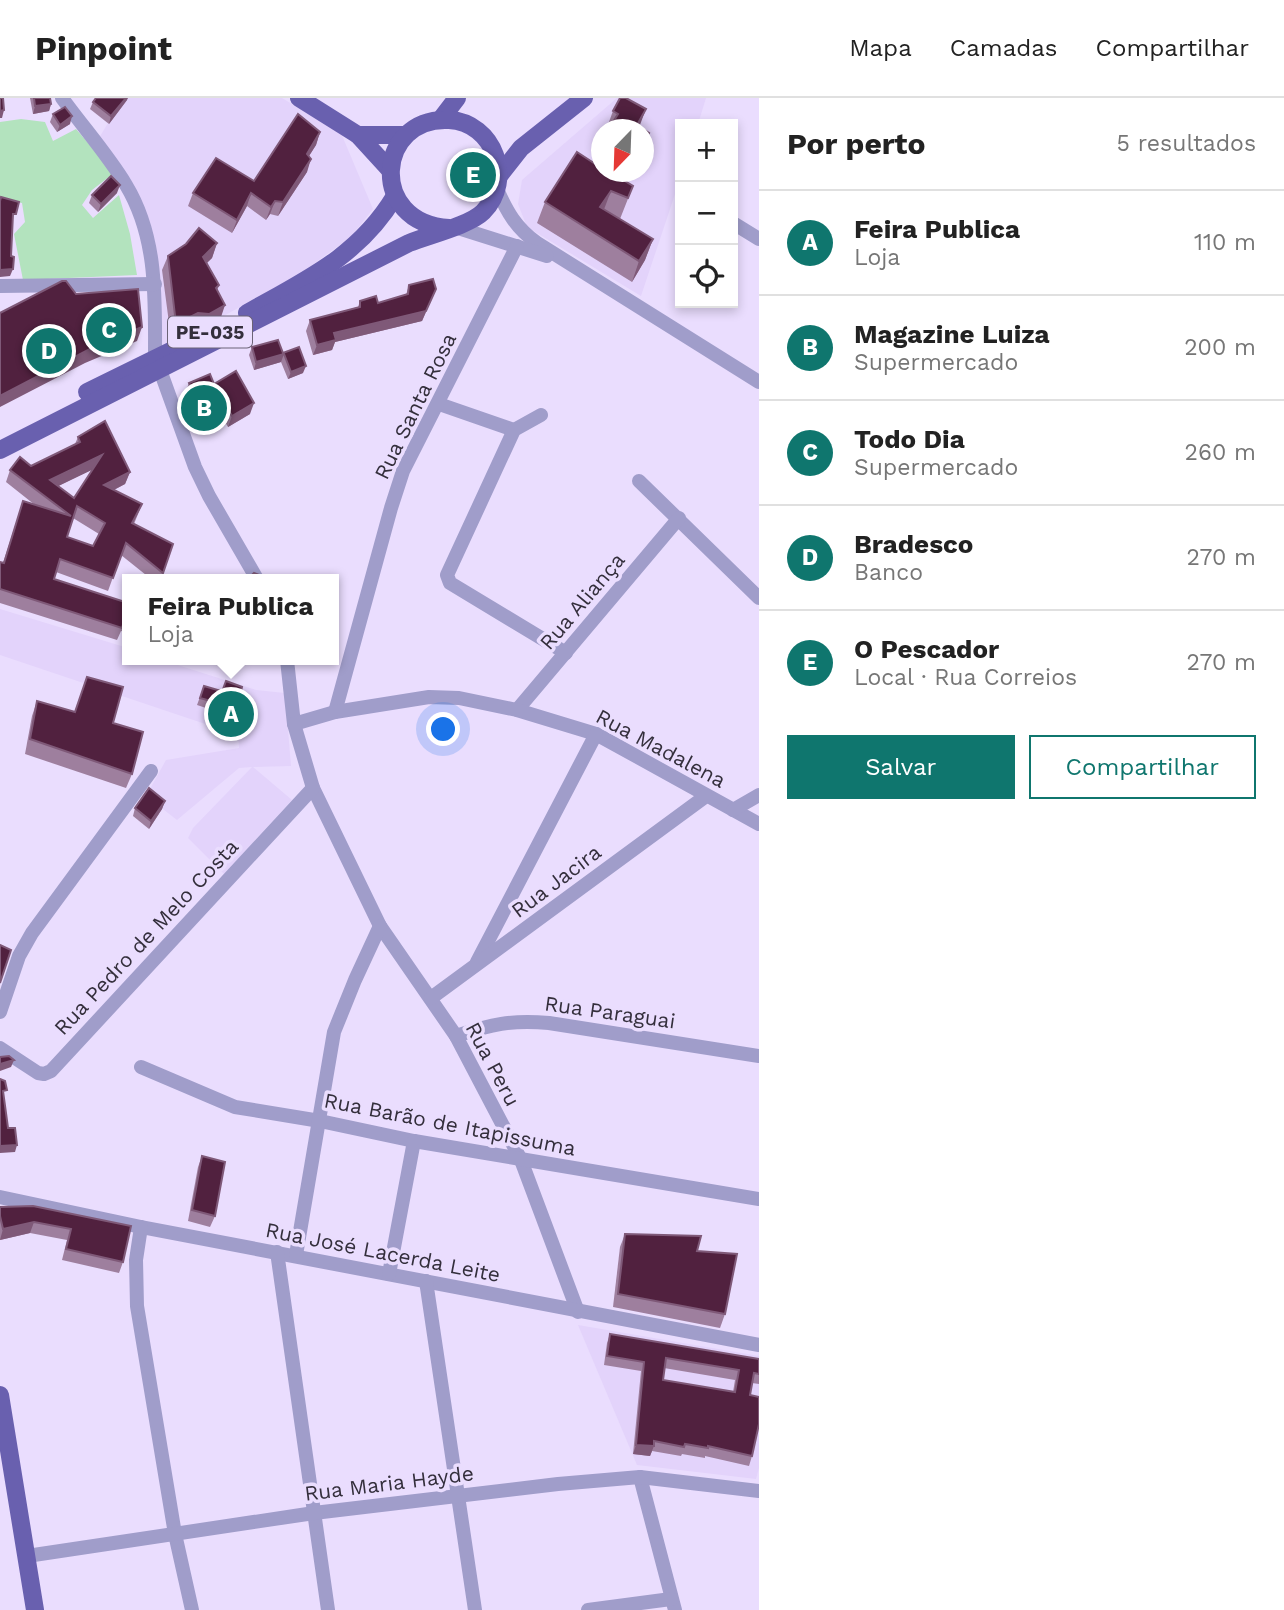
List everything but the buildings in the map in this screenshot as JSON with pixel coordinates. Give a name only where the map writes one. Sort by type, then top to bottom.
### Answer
[{"type":"main road","points":[[299,98],[358,135],[390,170]]},
{"type":"main road","points":[[441,119],[457,98]]},
{"type":"main road","name":"PE-035","points":[[0,436],[158,364],[409,243],[473,220],[484,212],[498,183],[521,148],[584,98]]},
{"type":"main road","points":[[452,227],[423,223],[402,207],[395,196],[390,170],[398,146],[406,135],[416,127],[441,119],[467,124],[487,140],[498,163],[498,183]]},
{"type":"main road","points":[[358,135],[406,135]]},
{"type":"main road","name":"PE-035","points":[[0,450],[324,270],[365,237],[382,218],[395,196]]},
{"type":"main road","points":[[0,1395],[35,1610]]},
{"type":"street","points":[[62,98],[126,185],[140,215],[149,241],[155,284],[158,364],[195,467],[254,574]]},
{"type":"street","points":[[498,183],[510,218],[522,233],[759,382]]},
{"type":"street","points":[[738,226],[759,239]]},
{"type":"street","points":[[452,227],[565,262]]},
{"type":"street","name":"Rua Santa Rosa","points":[[335,712],[403,471],[517,246]]},
{"type":"street","points":[[0,286],[155,284]]},
{"type":"street","points":[[439,404],[514,430]]},
{"type":"street","points":[[541,415],[514,430],[447,575],[448,580],[566,653]]},
{"type":"street","points":[[639,481],[680,518],[759,598]]},
{"type":"street","name":"Rua Aliança","points":[[517,710],[680,518]]},
{"type":"street","name":"Rua Peru","points":[[288,665],[295,724],[313,788],[380,926],[456,1036],[521,1160],[578,1312]]},
{"type":"street","name":"Rua Madalena","points":[[295,724],[335,712],[429,697],[459,698],[517,710],[596,734],[759,824]]},
{"type":"street","points":[[474,968],[596,734]]},
{"type":"street","points":[[0,1012],[19,956],[32,933],[151,771]]},
{"type":"street","name":"Rua Pedro de Melo Costa","points":[[0,1048],[38,1073],[51,1071],[313,788]]},
{"type":"street","name":"Rua Jacira","points":[[431,998],[706,796]]},
{"type":"street","points":[[733,810],[759,796]]},
{"type":"street","points":[[296,1255],[334,1032],[380,926]]},
{"type":"street","name":"Rua Paraguai","points":[[456,1036],[491,1024],[518,1021],[549,1023],[759,1056]]},
{"type":"street","name":"Rua Barão de Itapissuma","points":[[141,1067],[235,1107],[521,1160],[759,1199]]},
{"type":"street","points":[[389,1274],[414,1141]]},
{"type":"street","name":"Rua José Lacerda Leite","points":[[0,1197],[141,1227],[759,1345]]},
{"type":"street","points":[[141,1227],[136,1260],[137,1306],[175,1534],[192,1610]]},
{"type":"street","points":[[277,1252],[328,1610]]},
{"type":"street","points":[[426,1281],[475,1610]]},
{"type":"street","points":[[588,1610],[673,1604],[640,1477]]},
{"type":"street","name":"Rua Maria Hayde","points":[[26,1556],[314,1513],[640,1477],[759,1491]]},
{"type":"shaded area","points":[[123,98],[282,98],[341,133],[373,209],[351,237],[301,273],[159,352],[157,253],[99,138]]},
{"type":"shaded area","points":[[617,98],[706,98],[700,119],[675,119],[675,194],[641,296],[527,227],[518,204],[522,180],[591,120],[591,182],[654,182],[654,119],[593,119]]},
{"type":"shaded area","points":[[0,609],[122,646],[122,665],[178,665],[256,690],[285,693],[291,766],[253,767],[292,800],[224,874],[188,838],[193,828],[252,767],[239,768],[177,820],[146,796],[166,760],[239,748],[238,735],[0,655]]},
{"type":"shaded area","points":[[578,1325],[759,1356],[759,1468],[756,1479],[637,1465]]},
{"type":"green space","points":[[21,119],[45,122],[53,141],[76,129],[114,173],[92,190],[82,205],[93,218],[119,195],[130,234],[137,275],[23,280],[14,234],[25,222],[22,203],[0,200],[0,122]]},
{"type":"place","name":"O Pescador","points":[[473,175]]},
{"type":"place","name":"Todo Dia","points":[[109,330]]},
{"type":"place","name":"Bradesco","points":[[49,351]]},
{"type":"place","name":"Magazine Luiza","points":[[204,408]]},
{"type":"place","name":"Feira Publica","points":[[231,714]]}]
